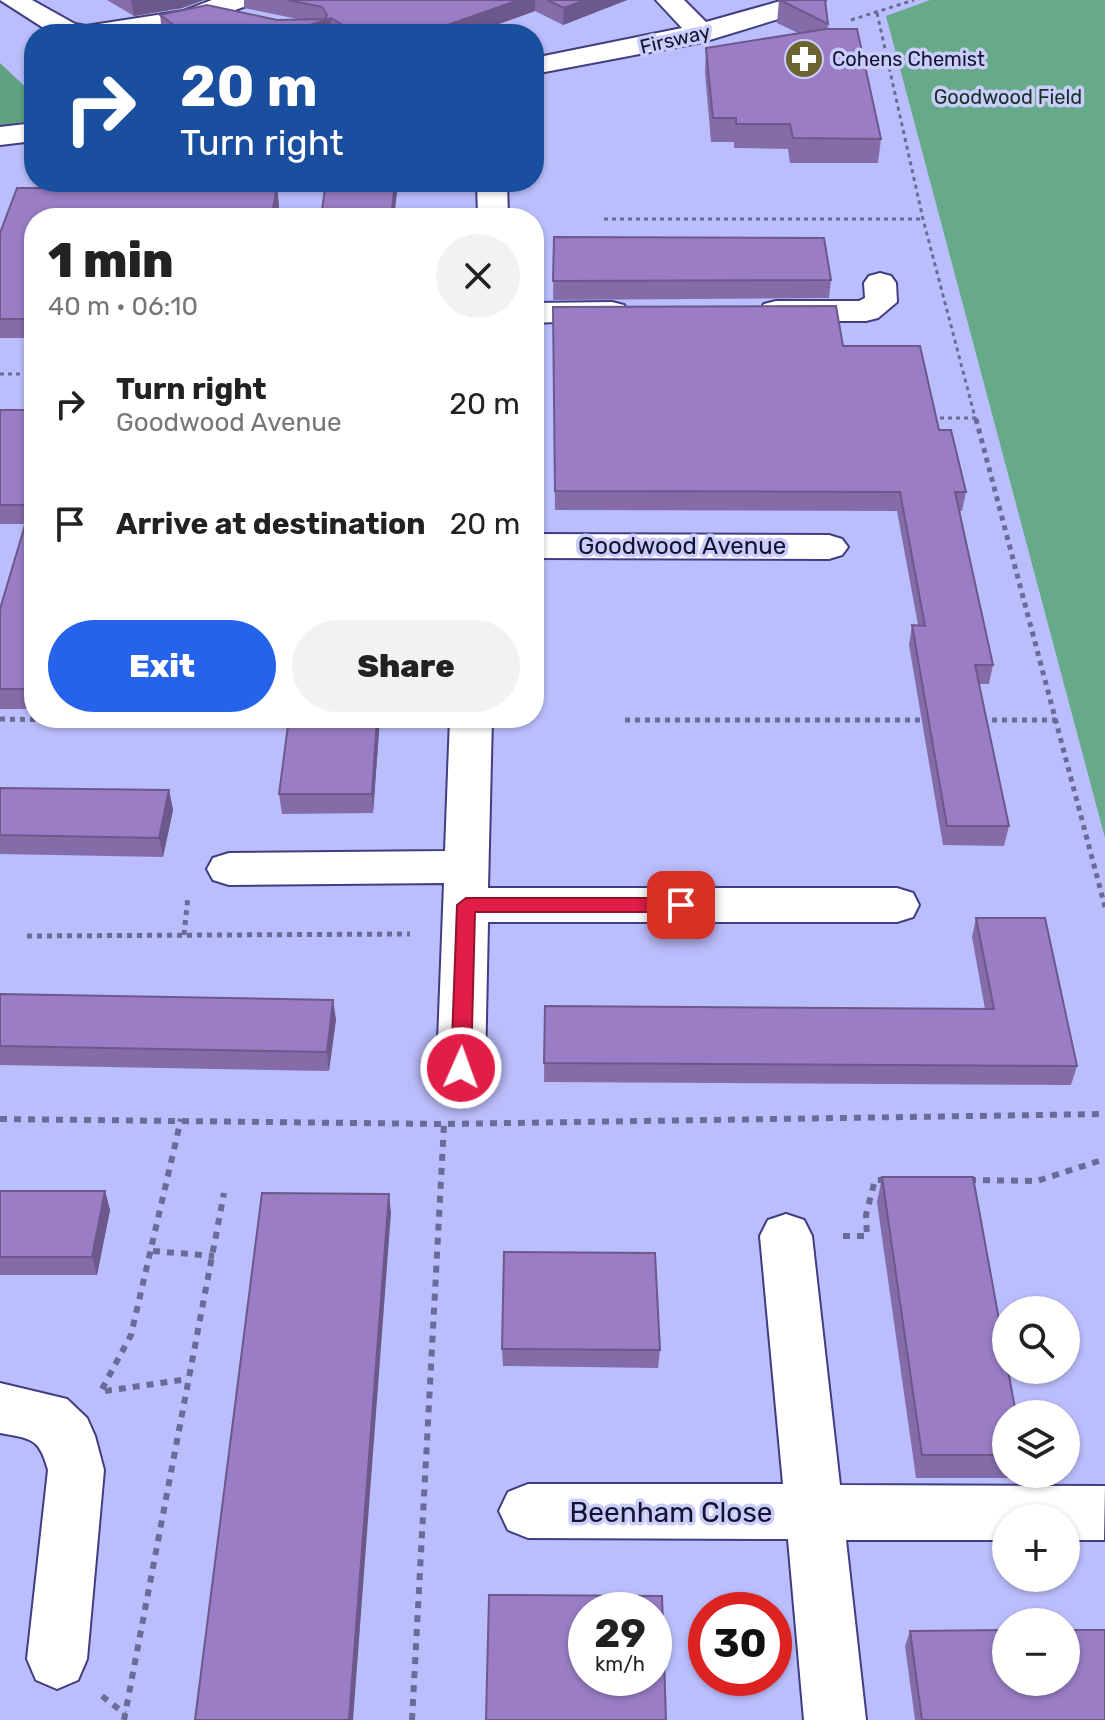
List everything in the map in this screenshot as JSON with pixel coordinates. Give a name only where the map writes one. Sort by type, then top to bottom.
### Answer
[{"type":"street","points":[[13,0],[55,24]]},
{"type":"street","points":[[669,0],[703,34]]},
{"type":"street","name":"Firsway","points":[[544,65],[703,34],[812,0]]},
{"type":"street","points":[[152,24],[208,11],[245,10]]},
{"type":"street","points":[[0,136],[24,133]]},
{"type":"street","points":[[739,312],[866,311],[881,302],[880,283]]},
{"type":"street","points":[[544,313],[645,312]]},
{"type":"street","name":"Goodwood Avenue","points":[[544,546],[829,547]]},
{"type":"street","points":[[461,1068],[471,728]]},
{"type":"street","points":[[229,869],[467,902],[897,905]]},
{"type":"street","points":[[786,1236],[835,1720]]},
{"type":"street","points":[[0,1408],[47,1417],[67,1436],[76,1470],[57,1659]]},
{"type":"street","name":"Beenham Close","points":[[528,1511],[1104,1513]]},
{"type":"path","points":[[914,0],[877,13],[923,219],[1105,907]]},
{"type":"path","points":[[604,219],[923,219]]},
{"type":"path","points":[[0,374],[24,374]]},
{"type":"path","points":[[929,418],[976,418]]},
{"type":"path","points":[[0,719],[24,719]]},
{"type":"path","points":[[625,720],[944,720]]},
{"type":"path","points":[[976,720],[1056,720]]},
{"type":"path","points":[[27,936],[467,902]]},
{"type":"path","points":[[0,1119],[444,1124],[1105,1114]]},
{"type":"path","points":[[181,1119],[153,1251],[131,1335],[100,1392],[188,1379]]},
{"type":"path","points":[[412,1720],[444,1124]]},
{"type":"path","points":[[963,1180],[1037,1181],[1105,1159]]},
{"type":"path","points":[[786,1236],[867,1236],[866,1215],[875,1180],[890,1180]]},
{"type":"path","points":[[124,1720],[224,1193]]},
{"type":"path","points":[[153,1251],[214,1256]]},
{"type":"green space","name":"Goodwood Field","points":[[930,0],[1105,0],[1105,838],[886,16]]},
{"type":"green space","points":[[0,63],[24,86],[24,122],[0,126]]},
{"type":"building","points":[[287,0],[519,0],[451,24],[341,24],[331,18],[313,24],[172,24],[160,15],[207,5],[277,20],[325,19],[327,15],[322,7]]},
{"type":"building","points":[[547,0],[585,0],[564,8]]},
{"type":"building","points":[[780,0],[825,0],[828,24]]},
{"type":"building","points":[[826,29],[857,29],[881,139],[793,138],[790,124],[736,124],[736,118],[713,118],[706,48]]},
{"type":"building","points":[[17,188],[24,188],[24,192],[276,192],[273,208],[24,208],[24,319],[0,319],[0,233]]},
{"type":"building","points":[[325,192],[394,192],[392,208],[322,208]]},
{"type":"building","points":[[554,237],[824,238],[831,280],[553,281]]},
{"type":"building","points":[[836,306],[843,346],[920,346],[939,430],[951,430],[966,492],[955,492],[993,665],[975,665],[1009,826],[947,826],[912,625],[925,626],[900,492],[555,491],[553,307]]},
{"type":"building","points":[[0,410],[24,410],[24,505],[0,505]]},
{"type":"building","points":[[24,528],[24,689],[0,689],[0,609]]},
{"type":"building","points":[[288,728],[376,728],[372,794],[279,794]]},
{"type":"building","points":[[0,788],[169,790],[159,838],[0,835]]},
{"type":"building","points":[[976,918],[1045,918],[1077,1066],[544,1063],[545,1006],[994,1009]]},
{"type":"building","points":[[0,994],[333,1000],[327,1052],[0,1046]]},
{"type":"building","points":[[882,1177],[973,1177],[995,1296],[992,1296],[992,1384],[1011,1384],[1013,1400],[992,1400],[992,1455],[922,1455]]},
{"type":"building","points":[[0,1191],[105,1191],[92,1257],[0,1257]]},
{"type":"building","points":[[262,1193],[389,1194],[349,1720],[195,1720]]},
{"type":"building","points":[[504,1252],[655,1253],[660,1350],[502,1349]]},
{"type":"building","points":[[489,1595],[568,1595],[568,1696],[665,1696],[666,1720],[486,1720]]},
{"type":"building","points":[[992,1630],[992,1696],[1080,1696],[1080,1630],[1105,1630],[1105,1720],[922,1720],[910,1631]]},
{"type":"place","name":"Cohens Chemist","points":[[804,59]]},
{"type":"route","points":[[461,1068],[466,905],[681,905]]}]
